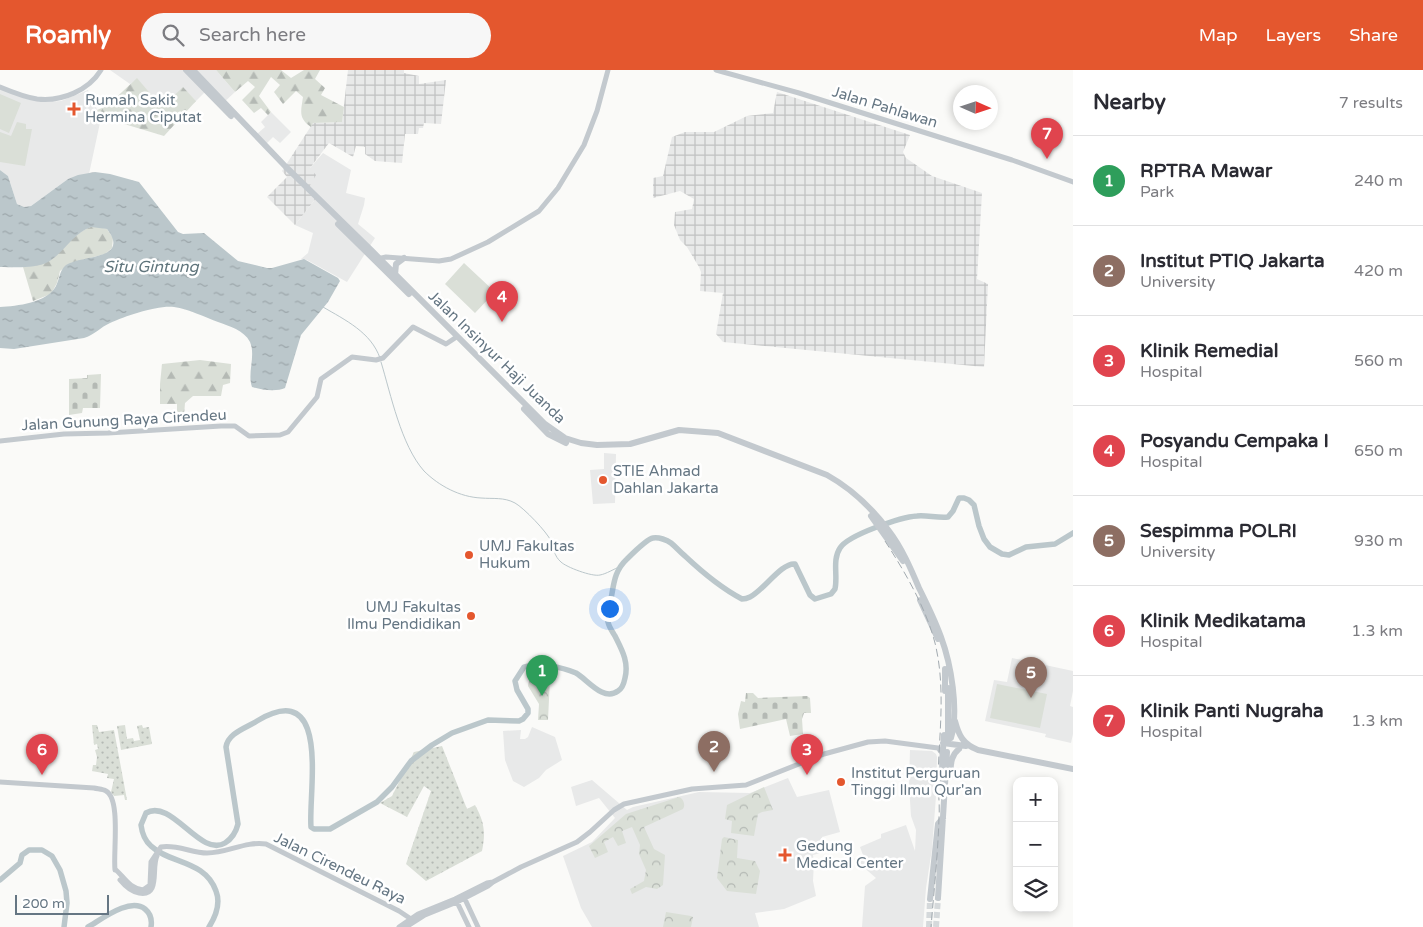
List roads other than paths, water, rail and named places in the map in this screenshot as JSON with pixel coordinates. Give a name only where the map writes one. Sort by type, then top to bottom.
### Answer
[{"type":"highway","name":"Jalan Insinyur Haji Juanda","points":[[186,70],[289,176],[395,274],[540,418],[565,438],[581,443],[617,446],[636,443],[679,430],[720,433],[827,475],[857,496],[903,553],[941,634],[950,672],[954,712]]},
{"type":"highway","name":"Jalan Insinyur Haji Juanda","points":[[193,70],[548,434],[578,446],[617,449],[634,447],[676,434],[689,433],[718,437],[826,480],[856,500],[877,519]]},
{"type":"highway","points":[[395,274],[396,264],[404,258]]},
{"type":"highway","name":"Jalan Insinyur Haji Juanda","points":[[887,532],[910,574],[939,643],[945,669],[948,692],[942,775],[944,807]]},
{"type":"highway","points":[[946,735],[946,740],[951,738],[954,712]]},
{"type":"highway","points":[[954,712],[958,732],[962,740],[978,750]]},
{"type":"highway","points":[[944,749],[969,746]]},
{"type":"highway","points":[[944,749],[978,750],[1073,769]]},
{"type":"highway","points":[[938,898],[944,807],[953,753],[959,749]]},
{"type":"highway","points":[[930,899],[938,824],[944,818]]},
{"type":"main road","points":[[0,87],[32,98],[43,100],[57,98],[77,92],[88,86],[102,70]]},
{"type":"main road","points":[[377,258],[439,261],[458,257],[488,242],[542,208],[558,188],[584,145],[597,111],[608,70]]},
{"type":"main road","name":"Jalan Pahlawan","points":[[716,70],[799,93],[974,148],[1073,182]]},
{"type":"main road","name":"Jalan Gunung Raya Cirendeu","points":[[0,441],[64,434],[221,426],[235,426],[249,436],[282,434],[288,432],[317,397],[320,381],[324,376],[352,356],[380,359],[389,353],[413,327],[446,344],[455,338]]},
{"type":"main road","points":[[457,902],[462,902],[493,882],[580,840],[614,810],[624,804],[692,789],[746,786],[824,754],[868,742],[885,741],[944,749]]},
{"type":"main road","points":[[922,746],[944,749]]},
{"type":"main road","name":"Jalan Cirendeu Raya","points":[[0,782],[94,788],[106,791],[111,796],[115,806],[116,875],[131,891],[140,893],[152,889],[156,855],[162,848],[205,853],[222,852],[251,843],[266,844],[399,911],[412,920]]},
{"type":"main road","points":[[399,927],[465,899]]},
{"type":"main road","points":[[465,899],[478,927]]},
{"type":"main road","points":[[457,902],[469,927]]},
{"type":"main road","points":[[406,927],[412,920]]},
{"type":"water","name":"Situ Gintung","points":[[0,170],[8,176],[17,204],[24,207],[31,206],[68,179],[78,175],[95,172],[139,182],[178,232],[183,234],[204,233],[238,261],[272,268],[304,259],[338,278],[340,281],[328,302],[301,335],[285,388],[269,390],[252,387],[250,376],[252,347],[240,331],[191,311],[174,307],[150,309],[133,314],[110,323],[84,338],[14,349],[0,348],[0,307],[31,303],[46,296],[56,286],[61,272],[66,265],[109,251],[113,246],[113,239],[107,229],[91,227],[74,238],[59,254],[48,262],[31,267],[0,267]]},
{"type":"waterway","points":[[323,307],[364,334],[376,349],[380,358]]},
{"type":"waterway","points":[[381,362],[403,434],[409,448],[424,471],[443,486],[458,493],[473,497],[503,499],[515,503],[545,532],[551,541],[557,557],[568,566],[596,575],[605,574],[621,566]]},
{"type":"waterway","points":[[209,927],[216,914],[218,905],[216,891],[211,881],[196,868],[159,852],[151,846],[144,836],[141,825],[146,813],[156,811],[166,813],[206,843],[215,845],[225,843],[230,839],[238,824],[226,747],[227,742],[234,734],[257,721],[281,711],[297,714],[306,726],[311,744],[311,827],[314,829],[330,829],[377,802],[392,787],[411,761],[452,733],[488,720],[519,721],[523,719],[528,713],[528,709],[517,690],[515,681],[524,667],[536,665],[557,667],[576,673],[601,692],[612,694],[619,690],[623,686],[626,667],[620,646],[609,626],[608,613],[619,569],[632,554],[650,539],[658,538],[669,542],[712,579],[742,599],[755,594],[784,567],[795,564],[810,595],[815,599],[831,594],[835,589],[836,558],[840,548],[845,543],[864,532],[909,517],[948,517],[959,498],[969,500],[974,505],[984,539],[990,547],[1002,554],[1009,555],[1026,547],[1055,544],[1073,533]]},
{"type":"waterway","points":[[0,880],[20,863],[22,855],[29,850],[42,850],[52,856],[60,870],[66,891],[67,903],[64,927]]},
{"type":"waterway","points":[[88,927],[116,910],[132,906],[139,906],[149,913],[151,927]]},
{"type":"tunnel","points":[[936,927],[938,898]]},
{"type":"tunnel","points":[[929,927],[930,899]]},
{"type":"railway","points":[[885,541],[907,578],[926,617],[935,643],[938,660],[941,694],[938,779],[939,812],[931,927]]},
{"type":"place","name":"Rumah Sakit Hermina Ciputat","points":[[74,109]]},
{"type":"place","name":"Klinik Panti Nugraha","points":[[1047,159]]},
{"type":"place","name":"Posyandu Cempaka I","points":[[502,322]]},
{"type":"place","name":"STIE Ahmad Dahlan Jakarta","points":[[603,480]]},
{"type":"place","name":"UMJ Fakultas Hukum","points":[[469,555]]},
{"type":"place","name":"UMJ Fakultas Ilmu Pendidikan","points":[[471,616]]},
{"type":"place","name":"RPTRA Mawar","points":[[542,696]]},
{"type":"place","name":"Sespimma POLRI","points":[[1031,698]]},
{"type":"place","name":"Institut PTIQ Jakarta","points":[[714,772]]},
{"type":"place","name":"Klinik Medikatama","points":[[42,775]]},
{"type":"place","name":"Klinik Remedial","points":[[807,775]]},
{"type":"place","name":"Institut Perguruan Tinggi Ilmu Qur'an","points":[[841,782]]},
{"type":"place","name":"Gedung Medical Center","points":[[785,855]]}]
